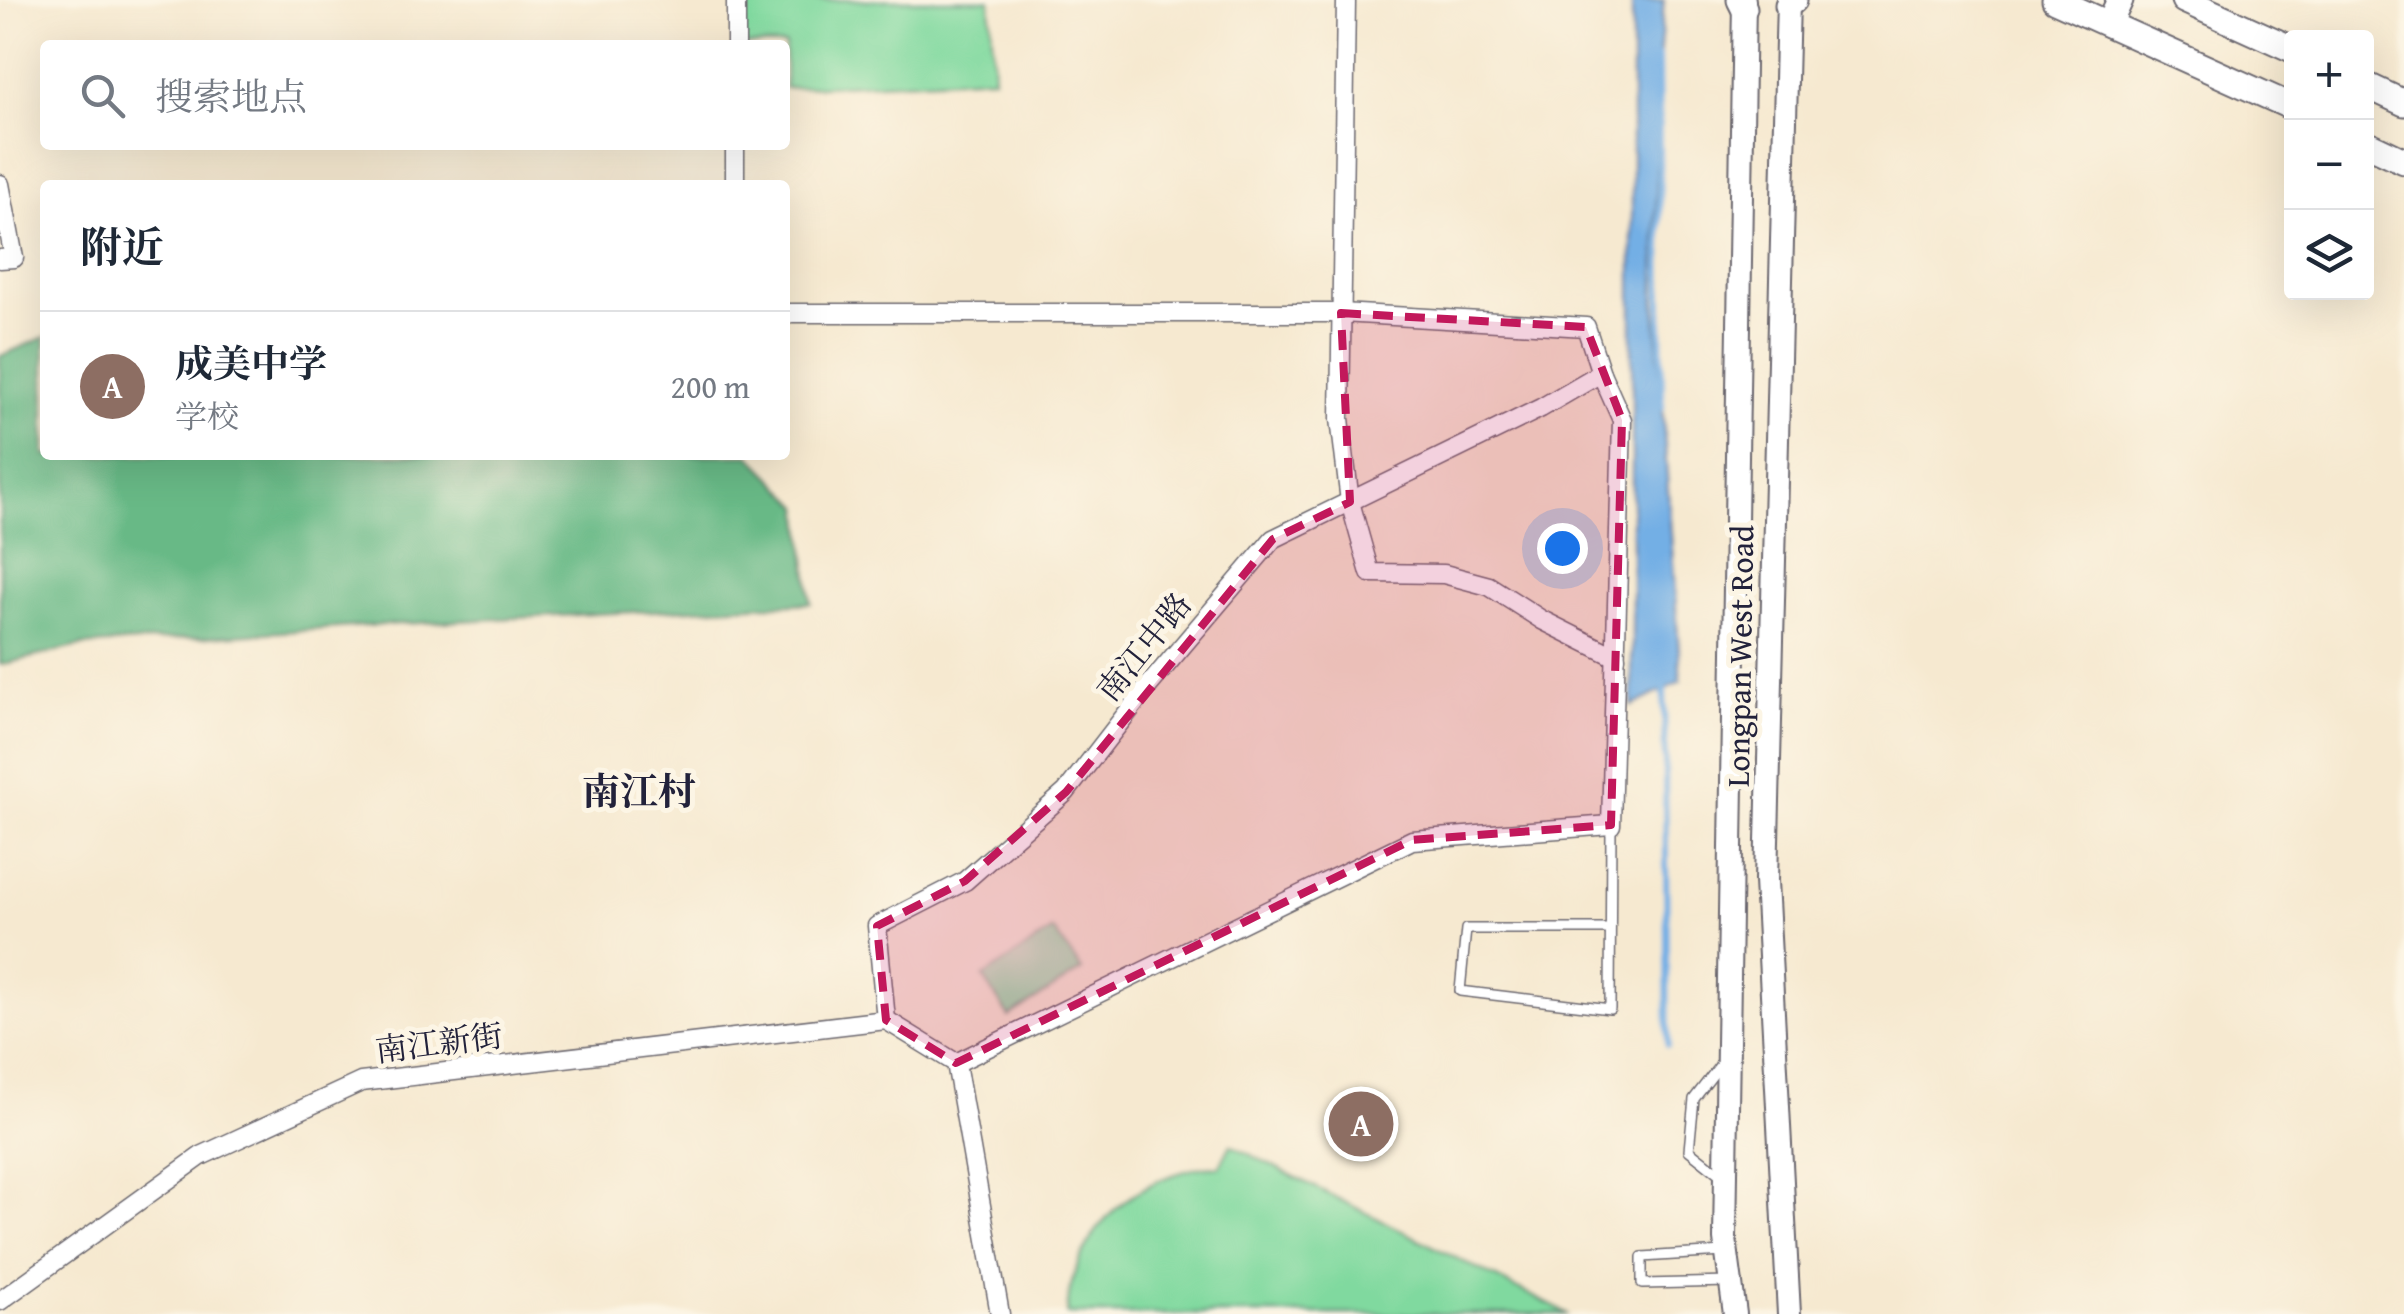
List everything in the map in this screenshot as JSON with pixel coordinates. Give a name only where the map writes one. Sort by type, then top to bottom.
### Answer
[{"type":"main road","points":[[2184,0],[2283,45]]},
{"type":"main road","points":[[2222,0],[2283,45]]},
{"type":"main road","points":[[2059,1],[2114,12],[2284,103]]},
{"type":"main road","points":[[2374,89],[2404,102]]},
{"type":"main road","points":[[2374,147],[2404,161]]},
{"type":"street","points":[[736,0],[736,40]]},
{"type":"street","points":[[1346,0],[1340,419],[1350,502],[1370,573],[1444,574],[1489,586],[1542,620],[1616,656]]},
{"type":"street","name":"Longpan West Road","points":[[1789,1314],[1766,881],[1790,2]]},
{"type":"street","name":"Longpan West Road","points":[[1735,1314],[1727,1252],[1727,1180],[1743,3]]},
{"type":"street","points":[[735,150],[735,180]]},
{"type":"street","points":[[0,184],[14,258],[0,259]]},
{"type":"street","points":[[790,313],[1341,313],[1586,328],[1622,420],[1611,826],[1412,840],[956,1063]]},
{"type":"street","name":"南江中路","points":[[886,1020],[877,926],[965,881],[1066,792],[1145,690],[1272,540],[1541,408],[1602,373]]},
{"type":"street","points":[[886,1020],[956,1063],[1000,1314]]},
{"type":"street","name":"南江新街","points":[[0,1301],[200,1156],[361,1082],[886,1020]]},
{"type":"lane","points":[[1610,928],[1466,929],[1460,991],[1610,1009],[1611,826]]},
{"type":"lane","points":[[1727,1180],[1689,1150],[1694,1099],[1730,1048]]},
{"type":"lane","points":[[1727,1252],[1642,1256],[1642,1284],[1731,1282]]},
{"type":"highlighted area","points":[[1341,313],[1586,327],[1622,420],[1611,825],[1412,840],[956,1063],[886,1020],[877,926],[965,881],[1066,792],[1273,539],[1350,502]]},
{"type":"green space","points":[[741,0],[990,0],[994,77],[790,88],[790,40],[743,40]]},
{"type":"green space","points":[[40,339],[40,460],[755,460],[800,506],[811,603],[380,625],[80,646],[0,665],[0,356]]},
{"type":"green space","points":[[1053,930],[1082,970],[1009,1017],[983,977]]},
{"type":"green space","points":[[1231,1145],[1567,1314],[1067,1314],[1070,1290],[1086,1247],[1114,1211],[1151,1184],[1201,1167],[1219,1167]]},
{"type":"water","points":[[1632,0],[1664,0],[1658,72],[1655,300],[1681,681],[1632,706]]},
{"type":"waterway","points":[[1658,56],[1662,408]]},
{"type":"waterway","points":[[1664,681],[1668,1045]]},
{"type":"place","name":"成美中学","points":[[1361,1124]]},
{"type":"district","name":"南江村","points":[[639,792]]}]
